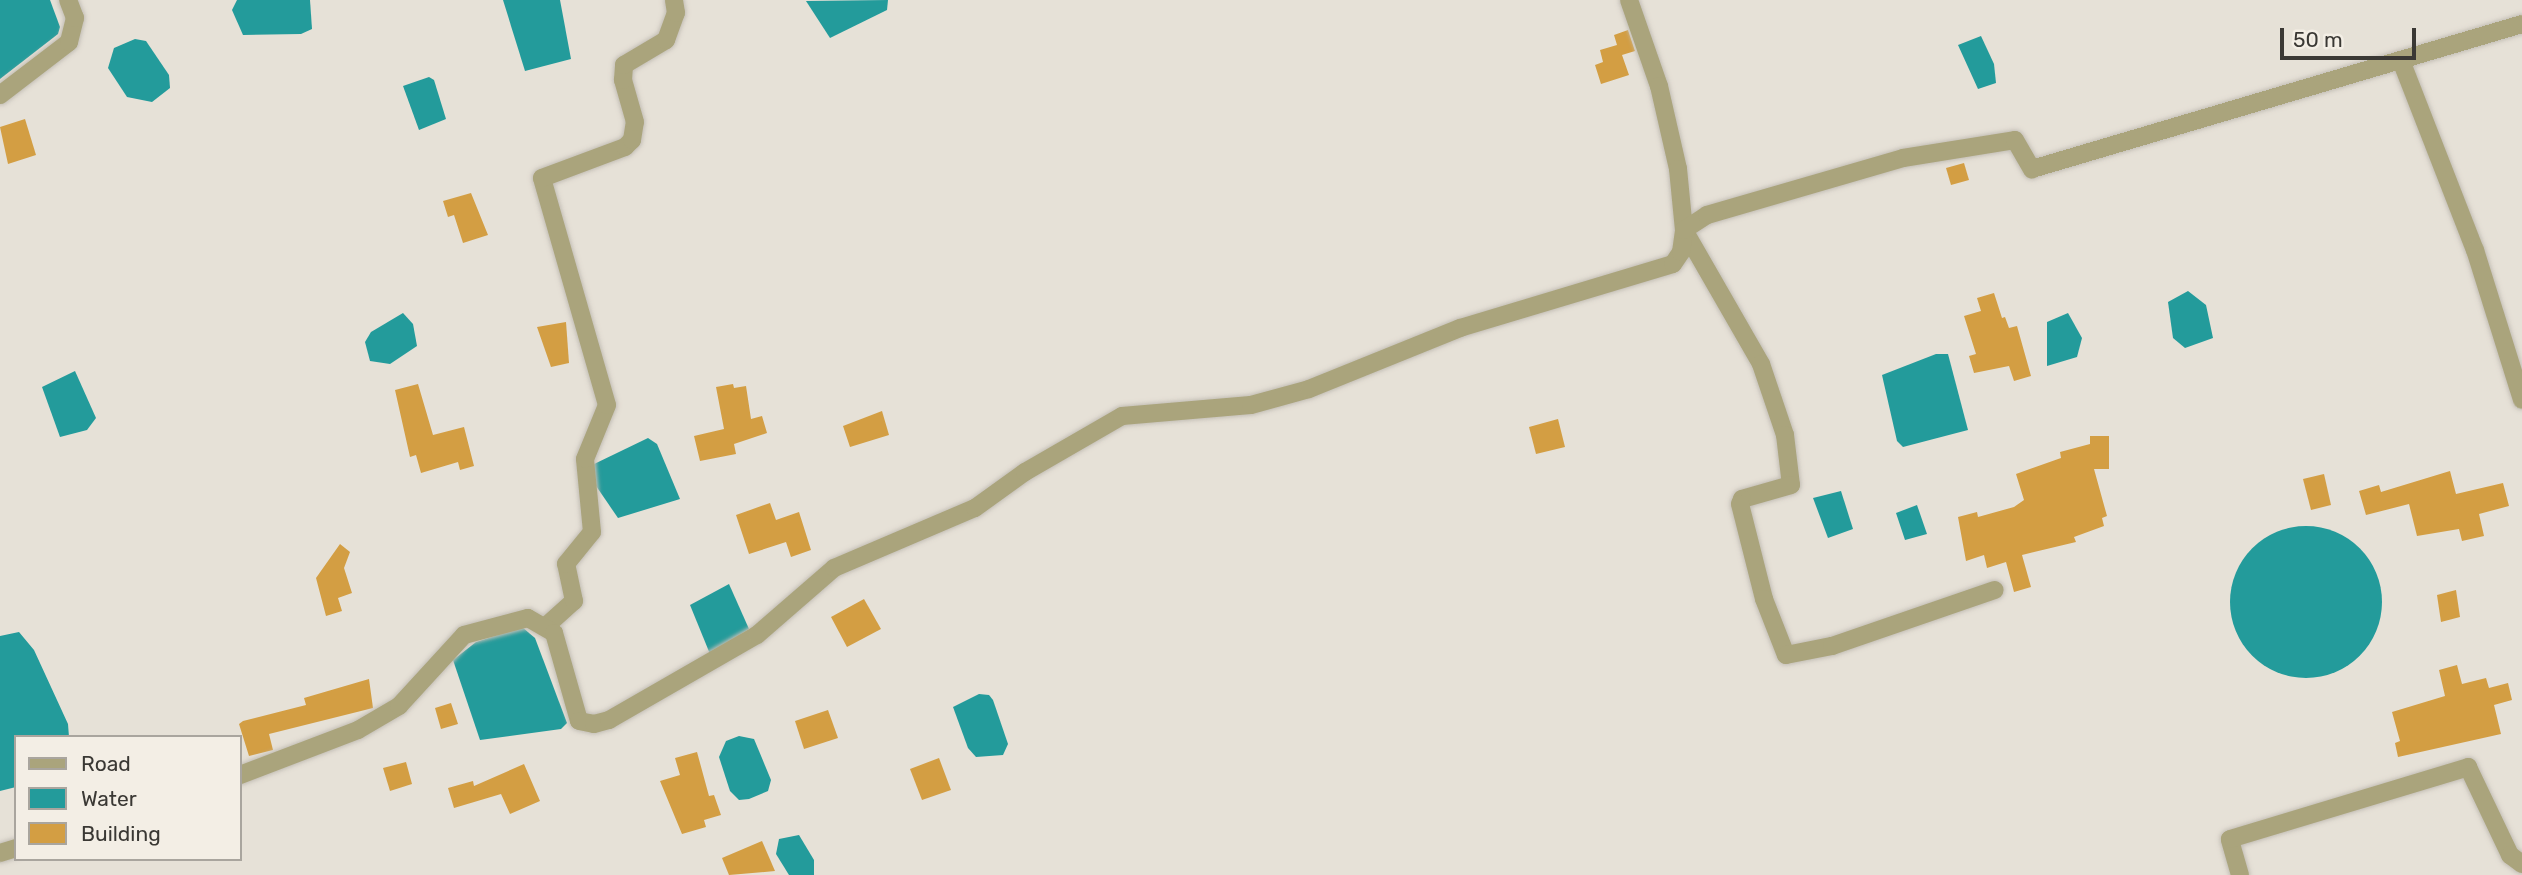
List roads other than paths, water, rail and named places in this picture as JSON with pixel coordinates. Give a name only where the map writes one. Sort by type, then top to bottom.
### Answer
[{"type":"street","points":[[0,95],[69,41],[75,18],[68,0]]},
{"type":"street","points":[[545,627],[574,601],[566,564],[592,532],[585,459],[607,405],[542,178],[625,147],[632,139],[635,122],[623,80],[624,65],[666,40],[676,13],[674,0]]},
{"type":"street","points":[[242,774],[312,750],[399,706],[464,635],[528,618],[554,633],[579,721],[594,724],[610,720],[757,635],[834,568],[975,509],[1025,472],[1122,416],[1251,404],[1309,389],[1460,328],[1673,264],[1681,252],[1684,230],[1678,169],[1659,86],[1629,0]]},
{"type":"street","points":[[1684,230],[1707,215],[1903,158],[2015,140],[2032,169],[2403,63],[2522,24]]},
{"type":"street","points":[[2403,63],[2475,250],[2522,400]]},
{"type":"street","points":[[1684,230],[1761,365],[1785,435],[1792,483],[1780,491],[1742,499],[1740,504],[1764,600],[1786,655],[1832,646],[1995,590]]},
{"type":"street","points":[[2239,875],[2230,839],[2468,767],[2510,855],[2522,864]]},
{"type":"water","points":[[0,0],[50,0],[60,27],[58,34],[0,79]]},
{"type":"water","points":[[237,0],[310,0],[312,29],[301,34],[243,35],[232,10]]},
{"type":"water","points":[[503,0],[560,0],[571,59],[525,71]]},
{"type":"water","points":[[888,0],[887,10],[830,38],[806,1]]},
{"type":"water","points":[[1981,36],[1994,64],[1996,83],[1978,89],[1958,45]]},
{"type":"water","points":[[135,39],[146,41],[169,75],[170,88],[152,102],[127,97],[108,68],[114,48]]},
{"type":"water","points":[[429,77],[434,80],[446,119],[419,130],[403,86]]},
{"type":"water","points":[[2188,291],[2206,305],[2213,338],[2185,348],[2173,338],[2168,302]]},
{"type":"water","points":[[403,313],[413,324],[417,346],[390,364],[370,361],[365,342],[371,332]]},
{"type":"water","points":[[2068,313],[2082,338],[2077,357],[2047,366],[2047,322]]},
{"type":"water","points":[[1936,354],[1948,354],[1968,430],[1903,447],[1897,441],[1882,375]]},
{"type":"water","points":[[75,371],[96,418],[87,430],[60,437],[42,387]]},
{"type":"water","points":[[648,438],[657,444],[680,499],[618,518],[592,480],[590,466]]},
{"type":"water","points":[[1841,491],[1853,529],[1828,538],[1813,498]]},
{"type":"water","points":[[1917,505],[1927,534],[1905,540],[1896,513]]},
{"type":"water","points":[[2306,526],[2335,532],[2360,548],[2376,573],[2382,602],[2376,631],[2360,656],[2335,672],[2306,678],[2277,672],[2252,656],[2236,631],[2230,602],[2236,573],[2252,548],[2277,532]]},
{"type":"water","points":[[729,584],[749,629],[710,654],[690,605]]},
{"type":"water","points":[[522,627],[535,638],[567,723],[561,729],[480,740],[453,660],[476,642]]},
{"type":"water","points":[[19,632],[34,650],[68,724],[69,735],[14,735],[14,788],[0,791],[0,636]]},
{"type":"water","points":[[979,694],[989,695],[993,700],[1008,744],[1003,755],[976,757],[968,748],[953,707]]},
{"type":"water","points":[[739,736],[754,739],[771,780],[768,791],[739,800],[730,791],[719,757],[726,741]]},
{"type":"water","points":[[799,835],[814,860],[814,875],[789,875],[776,854],[779,839]]}]
